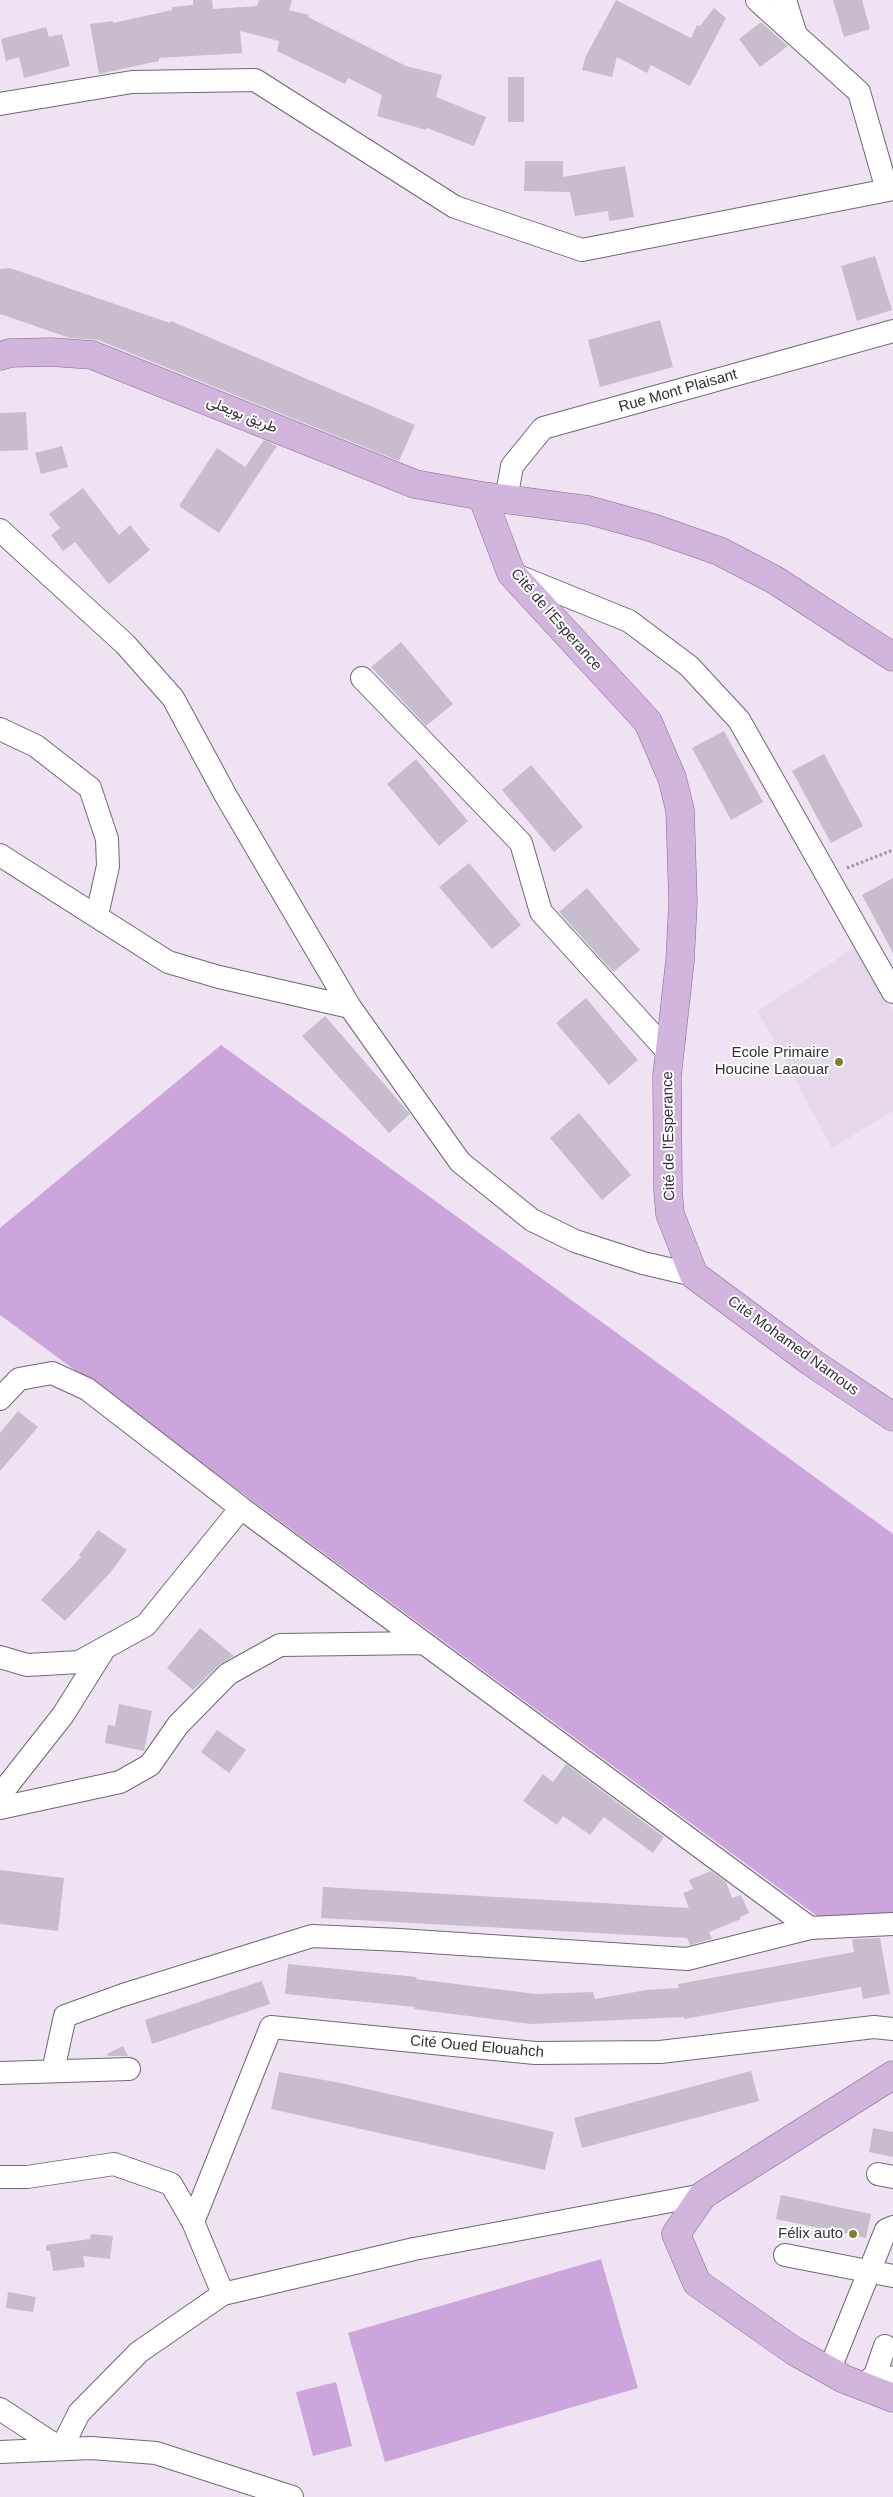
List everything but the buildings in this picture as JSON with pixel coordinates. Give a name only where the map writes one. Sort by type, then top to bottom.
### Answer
[{"type":"main road","name":"طريق بويعلى","points":[[0,356],[10,353],[50,352],[92,355],[415,484],[494,498]]},
{"type":"main road","name":"Cité de l'Esperance","points":[[494,498],[511,574],[648,722],[672,778],[680,810],[683,902],[680,961],[669,1053],[667,1134],[670,1214],[694,1275]]},
{"type":"main road","points":[[494,498],[588,510],[653,528],[719,551],[775,580],[893,657]]},
{"type":"main road","name":"Cité Mohamed Namous","points":[[694,1275],[811,1362],[893,1417]]},
{"type":"main road","points":[[893,2075],[703,2195],[676,2234],[697,2283],[771,2335],[829,2371],[877,2380],[893,2398]]},
{"type":"street","points":[[0,104],[132,82],[255,80],[455,207],[582,250],[890,190],[859,92],[756,0]]},
{"type":"street","points":[[785,0],[797,36]]},
{"type":"street","name":"Rue Mont Plaisant","points":[[494,498],[512,466],[543,428],[893,331]]},
{"type":"street","points":[[0,530],[125,644],[173,698],[226,796],[350,1007],[460,1162],[532,1220],[574,1241],[643,1263],[694,1275]]},
{"type":"street","points":[[511,574],[629,621],[689,666],[739,720],[893,992]]},
{"type":"street","name":"Cité de l'Esperance","points":[[362,678],[521,843],[541,912],[669,1053]]},
{"type":"street","points":[[0,729],[36,746],[90,788],[107,839],[108,866],[96,915]]},
{"type":"street","points":[[0,855],[168,962],[219,977],[350,1007]]},
{"type":"street","points":[[0,1399],[19,1379],[52,1373],[88,1389],[241,1508],[810,1928]]},
{"type":"street","points":[[0,1657],[27,1665],[79,1662],[146,1625],[241,1508]]},
{"type":"street","points":[[0,1808],[120,1782],[150,1765],[178,1725],[228,1674],[280,1645],[424,1643]]},
{"type":"street","points":[[0,1796],[62,1715],[105,1648]]},
{"type":"street","points":[[53,2071],[65,2016],[122,1995],[312,1936],[687,1959],[810,1928],[893,1924]]},
{"type":"street","name":"Cité Oued Elouahch","points":[[193,2222],[271,2026],[535,2053],[660,2052],[874,2027],[893,2029]]},
{"type":"street","points":[[0,2072],[129,2069]]},
{"type":"street","points":[[0,2177],[28,2177],[114,2164],[170,2184],[193,2222],[223,2294]]},
{"type":"street","points":[[61,2449],[79,2413],[139,2352],[223,2294],[414,2249],[703,2195]]},
{"type":"street","points":[[829,2371],[886,2230],[893,2227]]},
{"type":"street","points":[[785,2255],[893,2276]]},
{"type":"street","points":[[877,2380],[885,2346]]},
{"type":"street","points":[[0,2409],[61,2449]]},
{"type":"street","points":[[0,2452],[92,2448],[156,2453],[292,2497]]},
{"type":"path","points":[[828,876],[893,850]]},
{"type":"shaded area","name":"Ecole Primaire Houcine Laaouar","points":[[854,948],[893,1012],[893,1111],[832,1148],[758,1011]]},
{"type":"shaded area","points":[[221,1045],[893,1534],[893,1918],[821,1919],[0,1315],[0,1228]]},
{"type":"shaded area","points":[[601,2259],[638,2388],[385,2462],[348,2333]]},
{"type":"shaded area","points":[[336,2382],[352,2446],[313,2456],[296,2392]]},
{"type":"place","name":"Ecole Primaire Houcine Laaouar","points":[[839,1062]]},
{"type":"place","name":"Félix auto","points":[[853,2234]]}]
